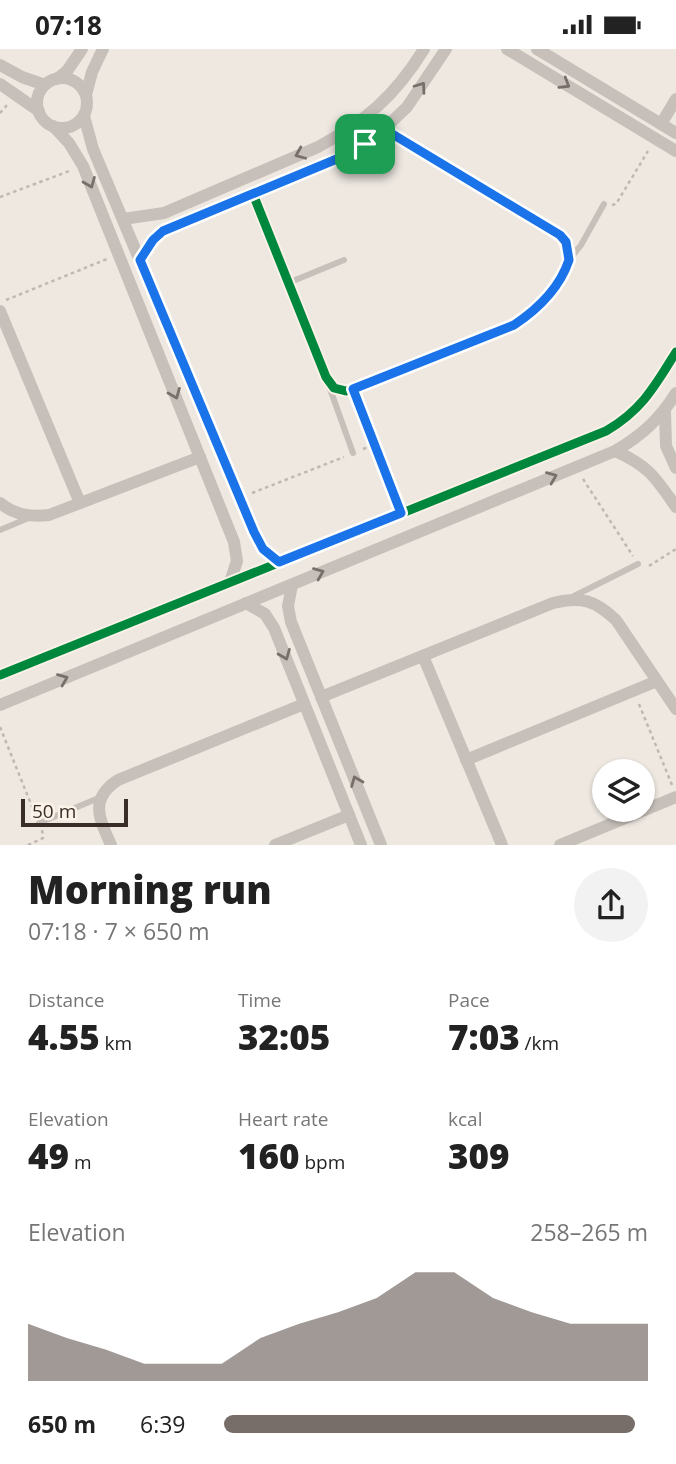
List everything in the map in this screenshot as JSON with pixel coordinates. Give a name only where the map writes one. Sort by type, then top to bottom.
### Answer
[{"type":"street","points":[[82,49],[67,71],[51,82],[38,97],[39,111],[42,118],[69,143],[83,166],[237,551],[237,561],[230,582]]},
{"type":"street","points":[[103,49],[92,72],[86,95],[84,116],[93,149],[258,541],[269,555],[279,562]]},
{"type":"street","points":[[123,219],[164,213],[343,134],[386,100],[424,49]]},
{"type":"street","points":[[140,260],[153,240],[163,231],[344,156],[384,129],[407,107],[446,49]]},
{"type":"street","points":[[507,49],[676,151]]},
{"type":"street","points":[[537,49],[676,133]]},
{"type":"street","points":[[0,65],[22,77],[51,82],[65,78],[78,83],[86,95]]},
{"type":"street","points":[[0,84],[39,111]]},
{"type":"street","points":[[661,124],[676,99]]},
{"type":"street","points":[[53,126],[60,128],[74,125],[84,116]]},
{"type":"street","points":[[254,194],[329,384],[340,391],[353,389],[514,325],[528,316],[550,293],[569,260],[566,242],[560,235],[384,129]]},
{"type":"street","points":[[0,311],[80,503]]},
{"type":"street","points":[[0,675],[606,431],[621,422],[647,398],[676,352]]},
{"type":"street","points":[[0,705],[615,451],[649,428],[665,412],[676,393]]},
{"type":"street","points":[[665,412],[666,446],[676,468]]},
{"type":"street","points":[[615,451],[649,470],[676,507]]},
{"type":"street","points":[[0,503],[17,513],[33,517],[49,515],[200,457]]},
{"type":"street","points":[[499,474],[508,496]]},
{"type":"street","points":[[292,585],[288,606],[291,622],[382,845]]},
{"type":"street","points":[[321,697],[553,603],[570,599],[587,600],[616,619],[676,709]]},
{"type":"street","points":[[246,603],[259,609],[274,628],[361,845]]},
{"type":"street","points":[[274,628],[291,622]]},
{"type":"street","points":[[423,656],[502,845]]},
{"type":"street","points":[[466,760],[657,681]]},
{"type":"street","points":[[111,845],[100,820],[99,809],[101,797],[108,787],[118,780],[304,704]]},
{"type":"street","points":[[560,845],[676,796]]},
{"type":"street","points":[[275,845],[349,815]]},
{"type":"lane","points":[[569,260],[604,205]]},
{"type":"lane","points":[[288,283],[344,260]]},
{"type":"lane","points":[[329,384],[353,453]]},
{"type":"lane","points":[[0,530],[33,517]]},
{"type":"lane","points":[[570,599],[638,564]]},
{"type":"lane","points":[[39,823],[101,797]]},
{"type":"path","points":[[604,205],[616,204],[655,139]]},
{"type":"path","points":[[0,197],[83,166]]},
{"type":"path","points":[[0,303],[118,254]]},
{"type":"path","points":[[353,389],[401,513]]},
{"type":"path","points":[[240,498],[375,445]]},
{"type":"path","points":[[576,467],[641,569],[676,549]]},
{"type":"path","points":[[634,691],[676,796]]},
{"type":"path","points":[[0,727],[44,837],[28,845]]},
{"type":"cycle path","points":[[253,194],[326,377],[334,388],[346,391],[353,389],[499,332],[528,316],[550,293],[566,268],[569,251],[560,235],[384,129]]},
{"type":"cycle path","points":[[0,675],[606,431],[638,406],[676,352]]},
{"type":"route","points":[[384,129],[560,235],[566,242],[569,260],[540,305],[514,325],[353,389],[401,513],[279,562],[263,549],[254,532],[140,260],[153,240],[163,231],[322,166],[365,144],[384,129]]}]
